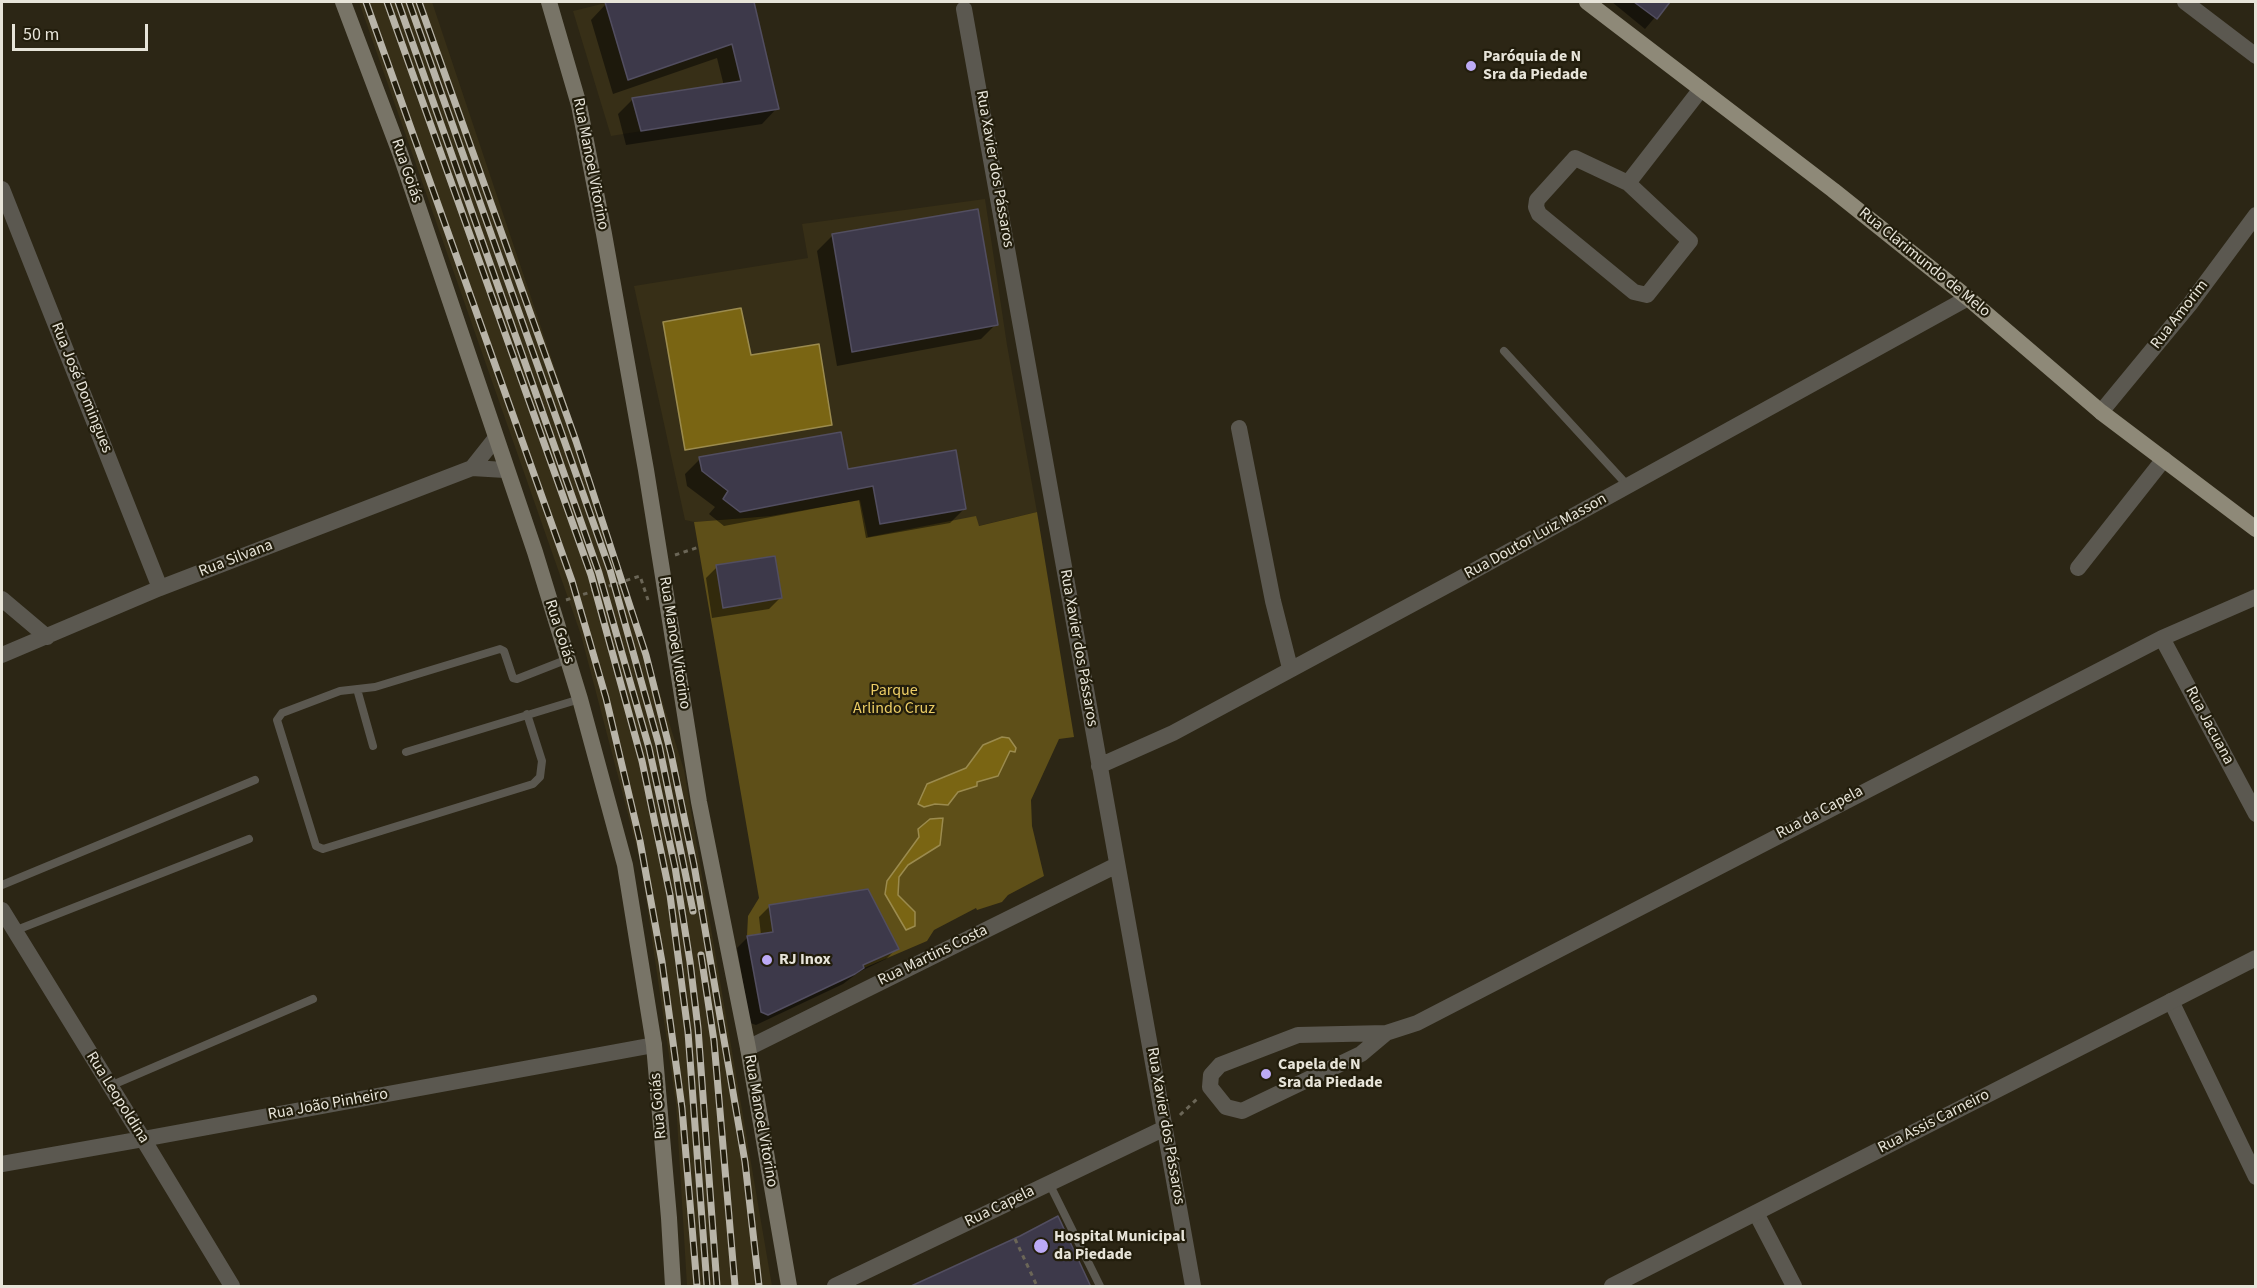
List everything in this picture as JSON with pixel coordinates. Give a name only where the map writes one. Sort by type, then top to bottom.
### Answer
[{"type":"main road","name":"Rua Goiás","points":[[343,2],[400,153],[535,552],[580,699],[625,865],[654,1045],[673,1287]]},
{"type":"main road","name":"Rua Manoel Vitorino","points":[[549,2],[581,115],[660,559],[699,802],[748,1048],[789,1287]]},
{"type":"main road","name":"Rua Clarimundo de Melo","points":[[1589,2],[1968,298],[2101,412],[2256,530]]},
{"type":"street","points":[[2185,2],[2256,56]]},
{"type":"street","name":"Rua Xavier dos Pássaros","points":[[964,9],[1193,1287]]},
{"type":"street","points":[[1628,183],[1701,89]]},
{"type":"street","points":[[1575,158],[1628,183],[1690,241],[1647,296],[1634,292],[1539,214],[1536,207],[1537,200],[1575,158]]},
{"type":"street","name":"Rua José Domingues","points":[[2,189],[160,588]]},
{"type":"street","name":"Rua Amorim","points":[[2101,412],[2190,304],[2256,215]]},
{"type":"street","name":"Rua Doutor Luiz Masson","points":[[1099,766],[1173,733],[1968,298]]},
{"type":"street","points":[[1239,428],[1273,601],[1290,668]]},
{"type":"street","points":[[472,468],[495,439]]},
{"type":"street","points":[[2078,568],[2163,459]]},
{"type":"street","name":"Rua Silvana","points":[[2,655],[160,588],[472,468],[506,470]]},
{"type":"street","name":"Rua da Capela","points":[[1386,1034],[1361,1054],[1242,1111],[1226,1107],[1210,1087],[1211,1075],[1220,1065],[1298,1035],[1386,1034],[1417,1023],[2162,638],[2256,597]]},
{"type":"street","points":[[2,599],[46,637]]},
{"type":"street","name":"Rua Jacuana","points":[[2162,638],[2256,814]]},
{"type":"street","name":"Rua Martins Costa","points":[[748,1048],[1117,865]]},
{"type":"street","name":"Rua Leopoldina","points":[[2,910],[232,1287]]},
{"type":"street","name":"Rua Assis Carneiro","points":[[1612,1287],[2256,958]]},
{"type":"street","points":[[2171,1001],[2256,1177]]},
{"type":"street","name":"Rua João Pinheiro","points":[[2,1164],[654,1045]]},
{"type":"street","name":"Rua Capela","points":[[835,1287],[1165,1128]]},
{"type":"street","points":[[1756,1213],[1794,1287]]},
{"type":"lane","points":[[1504,351],[1628,486]]},
{"type":"lane","points":[[527,714],[542,762],[540,777],[533,784],[323,849],[316,846],[277,720],[282,713],[340,691],[375,687],[500,649],[504,651],[513,678],[517,679],[568,659]]},
{"type":"lane","points":[[357,689],[373,746]]},
{"type":"lane","points":[[406,752],[580,699]]},
{"type":"lane","points":[[2,885],[255,780]]},
{"type":"lane","points":[[14,931],[249,839]]},
{"type":"lane","points":[[110,1086],[313,999]]},
{"type":"lane","points":[[1048,1183],[1100,1287]]},
{"type":"path","points":[[660,559],[699,547]]},
{"type":"path","points":[[555,604],[640,576]]},
{"type":"path","points":[[1165,1128],[1210,1087]]},
{"type":"path","points":[[1015,1239],[1037,1287]]},
{"type":"shaded area","points":[[359,2],[432,2],[604,515],[684,770],[772,1286],[687,1286],[676,1103],[641,864],[581,635]]},
{"type":"shaded area","points":[[610,2],[753,2],[779,109],[611,136],[573,11]]},
{"type":"shaded area","points":[[985,199],[1007,345],[1037,512],[978,526],[976,517],[868,537],[859,500],[769,516],[694,522],[685,520],[634,286],[808,258],[802,224]]},
{"type":"shaded area","points":[[741,308],[751,355],[819,344],[832,425],[685,450],[663,322]]},
{"type":"shaded area","points":[[1002,737],[1009,738],[1016,748],[1015,752],[1010,751],[998,776],[977,782],[977,786],[958,792],[948,805],[935,804],[924,807],[918,804],[927,784],[966,768],[983,745]]},
{"type":"shaded area","points":[[943,818],[940,845],[908,865],[899,877],[898,895],[915,912],[915,926],[906,930],[885,894],[887,881],[919,837],[918,829],[930,819]]},
{"type":"green space","name":"Parque Arlindo Cruz","points":[[860,500],[868,537],[976,516],[979,526],[1037,512],[1074,737],[1059,739],[1031,800],[1032,826],[1044,876],[1008,895],[1002,902],[977,910],[976,908],[934,930],[927,941],[864,968],[850,919],[747,936],[748,916],[759,898],[694,522],[770,516]]},
{"type":"building","points":[[605,2],[754,2],[779,109],[641,131],[632,98],[741,81],[732,44],[628,80]]},
{"type":"building","points":[[1634,2],[1670,2],[1657,19]]},
{"type":"building","points":[[978,209],[998,325],[852,352],[832,234]]},
{"type":"building","points":[[841,432],[848,469],[956,450],[966,509],[880,524],[873,486],[740,512],[723,499],[728,491],[702,471],[699,457]]},
{"type":"building","points":[[775,556],[782,598],[723,608],[716,565]]},
{"type":"building","points":[[868,889],[899,949],[863,965],[864,968],[855,974],[768,1015],[761,1012],[747,936],[773,932],[769,905]]},
{"type":"building","name":"Hospital Municipal da Piedade","points":[[1058,1216],[1091,1287],[909,1287],[1020,1236]]},
{"type":"railway","points":[[366,2],[572,581],[606,698],[640,841],[662,962],[682,1108],[697,1286]]},
{"type":"railway","points":[[387,2],[591,575],[642,761],[670,895],[688,1032],[707,1286]]},
{"type":"railway","points":[[398,2],[599,573],[649,748],[675,867],[690,962],[698,1028],[717,1286]]},
{"type":"railway","points":[[409,2],[610,570],[659,745],[693,911]]},
{"type":"railway","points":[[419,2],[576,441],[646,655],[671,754],[694,865],[745,1162],[759,1286]]},
{"type":"railway","points":[[701,955],[714,1041],[735,1286]]},
{"type":"place","name":"Paróquia de N Sra da Piedade","points":[[1471,66]]},
{"type":"place","name":"RJ Inox","points":[[767,960]]},
{"type":"place","name":"Capela de N Sra da Piedade","points":[[1266,1074]]},
{"type":"place","name":"Hospital Municipal da Piedade","points":[[1041,1246]]}]
